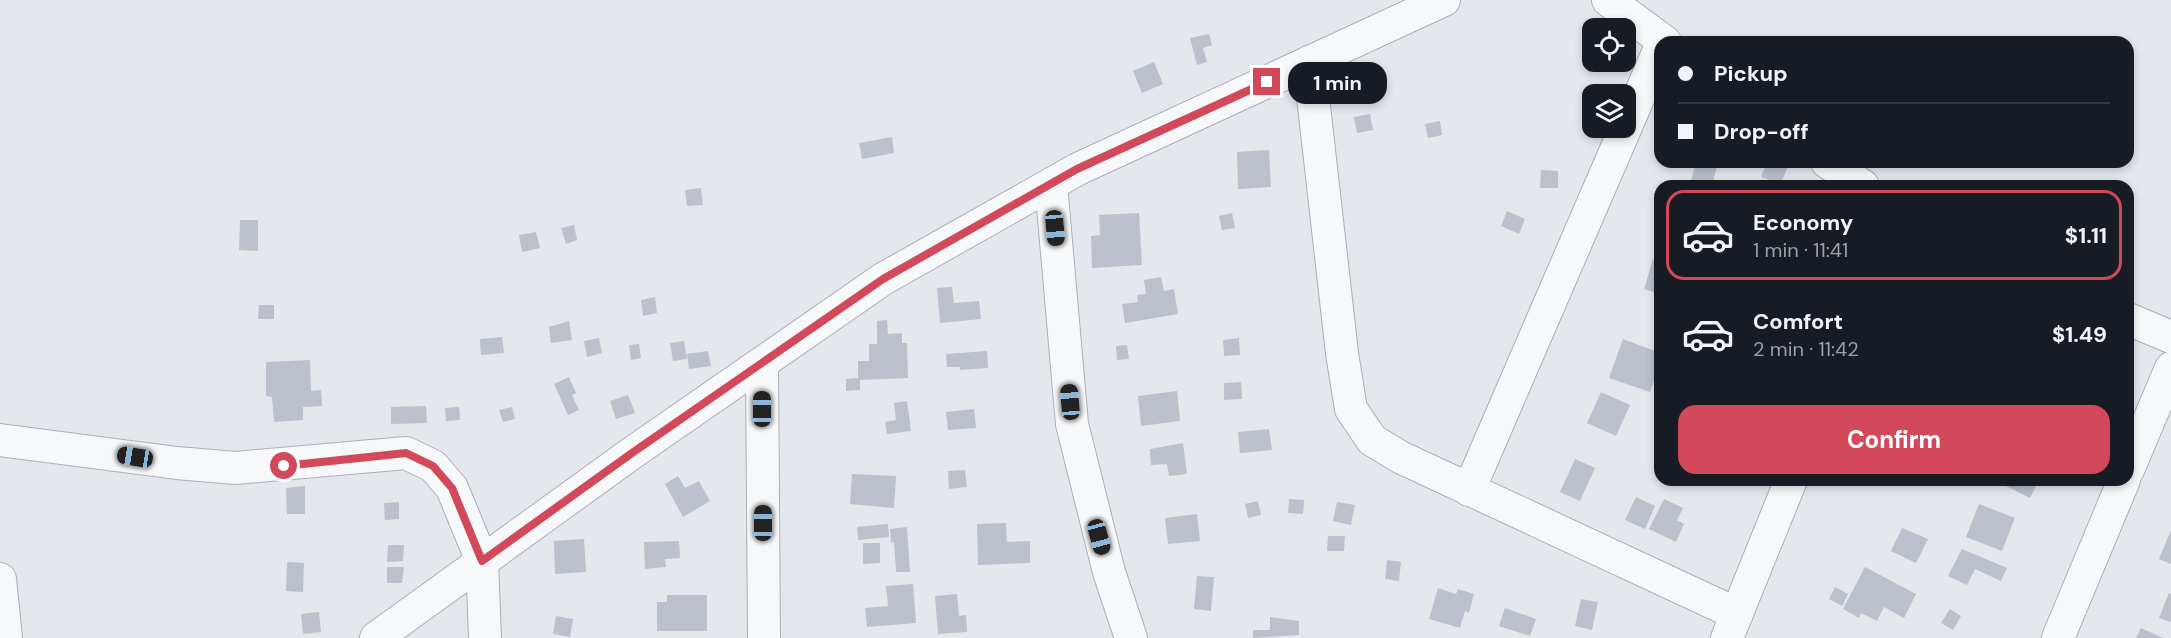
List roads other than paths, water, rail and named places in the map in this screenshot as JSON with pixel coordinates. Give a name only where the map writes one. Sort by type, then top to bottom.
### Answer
[{"type":"street","points":[[376,638],[883,279],[1051,184],[1444,0]]},
{"type":"street","points":[[1608,0],[1654,36]]},
{"type":"street","points":[[1309,62],[1342,353],[1351,409],[1372,440],[1400,457],[1469,489],[1732,626],[1789,486]]},
{"type":"street","points":[[1469,489],[1654,64]]},
{"type":"street","points":[[1836,168],[1854,180]]},
{"type":"street","points":[[1051,184],[1072,424],[1108,572],[1131,638]]},
{"type":"street","points":[[2134,322],[2171,337]]},
{"type":"street","points":[[762,363],[764,638]]},
{"type":"street","points":[[2134,456],[2171,368]]},
{"type":"street","points":[[0,440],[177,463],[235,468],[406,453],[433,466],[452,488],[482,561],[485,638]]},
{"type":"street","points":[[2058,638],[2121,486]]},
{"type":"street","points":[[0,579],[6,638]]}]
